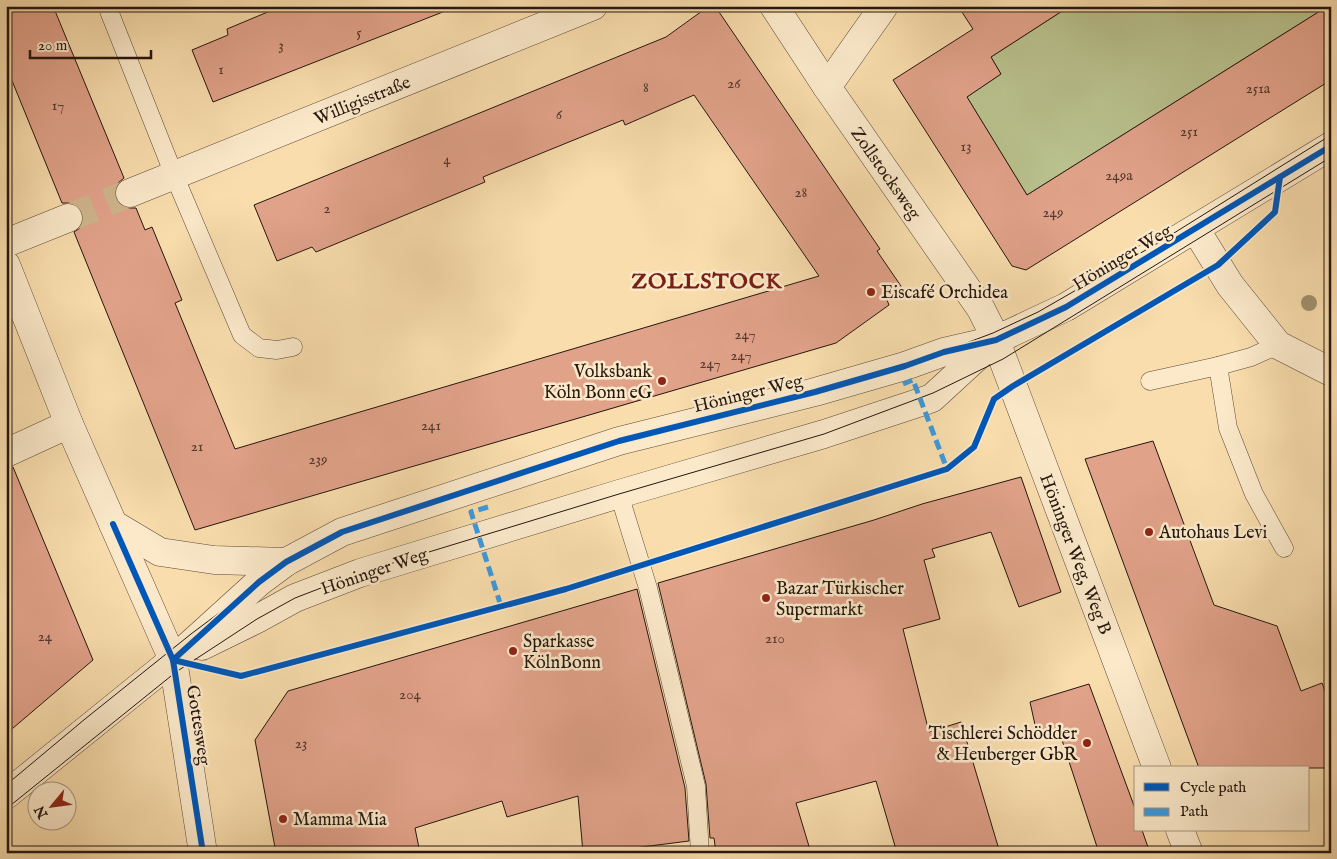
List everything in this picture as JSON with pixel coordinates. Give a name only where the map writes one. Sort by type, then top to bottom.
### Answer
[{"type":"street","name":"Willigisstraße","points":[[130,193],[593,6]]},
{"type":"street","name":"Zollstocksweg","points":[[774,6],[827,87],[977,302],[996,340]]},
{"type":"street","points":[[827,87],[884,6]]},
{"type":"street","name":"Höninger Weg","points":[[6,795],[174,660],[259,582],[286,562],[342,532],[618,441],[815,392],[905,366],[944,352],[996,340],[1066,308],[1331,146]]},
{"type":"street","points":[[6,243],[68,218]]},
{"type":"street","points":[[1196,230],[1230,285],[1278,345],[1331,372]]},
{"type":"street","name":"Gottesweg","points":[[6,265],[69,424],[174,660],[202,853]]},
{"type":"street","name":"Höninger Weg","points":[[174,660],[295,598],[360,573],[824,434],[932,398],[996,340]]},
{"type":"street","name":"Höninger Weg, Weg B","points":[[996,340],[1156,766]]},
{"type":"street","points":[[6,453],[69,424]]},
{"type":"street","points":[[114,524],[160,552],[214,560],[286,562]]},
{"type":"street","points":[[1181,832],[1189,853]]},
{"type":"lane","points":[[110,6],[109,10],[174,175],[242,335],[259,348],[277,350],[292,347]]},
{"type":"lane","points":[[1150,381],[1251,357],[1278,345]]},
{"type":"lane","points":[[1218,366],[1228,428],[1254,494],[1284,548]]},
{"type":"lane","points":[[619,494],[648,588],[696,786],[700,853]]},
{"type":"green space","points":[[1070,6],[1328,6],[1027,195],[967,97],[1001,74],[991,57]]},
{"type":"building","points":[[6,6],[53,6],[124,178],[118,183],[115,190],[116,199],[121,206],[136,208],[145,230],[152,227],[182,300],[175,303],[235,449],[819,276],[694,95],[625,125],[623,120],[483,177],[485,182],[316,252],[312,247],[277,261],[254,205],[666,37],[709,6],[715,6],[880,249],[877,251],[903,289],[887,300],[889,305],[836,343],[195,530],[74,232],[80,228],[83,221],[82,212],[78,206],[71,203],[62,203],[6,66]]},
{"type":"building","points":[[282,6],[453,6],[453,8],[213,102],[192,50],[228,35],[227,29]]},
{"type":"building","points":[[958,6],[1070,6],[991,57],[1001,74],[967,97],[1027,195],[1328,6],[1331,6],[1331,80],[1026,270],[1012,266],[893,80],[973,29]]},
{"type":"building","name":"Autohaus Levi","points":[[1153,441],[1214,605],[1277,626],[1301,691],[1322,683],[1331,706],[1331,768],[1310,768],[1310,766],[1198,766],[1085,459]]},
{"type":"building","points":[[13,467],[93,660],[6,734],[6,468]]},
{"type":"building","points":[[1021,477],[1061,592],[1019,607],[991,532],[932,549],[935,557],[924,560],[940,619],[903,629],[929,732],[961,722],[1000,853],[897,853],[876,781],[796,803],[811,853],[716,853],[714,838],[710,838],[706,784],[658,583],[874,520],[922,504]]},
{"type":"building","points":[[637,589],[685,788],[689,841],[618,850],[619,853],[583,853],[578,796],[507,817],[502,801],[415,828],[420,853],[276,853],[255,740],[288,691]]},
{"type":"building","name":"Tischlerei Schödder & Heuberger GbR","points":[[1089,684],[1134,806],[1134,832],[1143,832],[1150,853],[1099,853],[1058,728],[1037,734],[1030,702]]},
{"type":"tunnel","points":[[68,218],[130,193]]},
{"type":"tram line","points":[[6,785],[191,634],[256,588],[286,562],[342,532],[619,441],[815,392],[905,366],[993,333],[1038,312],[1158,243],[1331,135]]},
{"type":"tram line","points":[[6,809],[176,672],[257,619],[295,598],[360,573],[824,434],[933,393],[1003,359],[1331,157]]},
{"type":"marked path","points":[[903,384],[913,380],[947,469]]},
{"type":"marked path","points":[[488,507],[471,512],[501,606]]},
{"type":"cycle path","points":[[173,660],[259,582],[286,562],[342,532],[619,441],[815,392],[905,366],[944,352],[996,340],[1066,307],[1331,146]]},
{"type":"cycle path","points":[[173,660],[241,676],[566,589],[947,469],[974,447],[994,399],[1218,265],[1275,212],[1280,177]]},
{"type":"cycle path","points":[[113,524],[173,660],[203,853]]},
{"type":"place","name":"Eiscafé Orchidea","points":[[871,292]]},
{"type":"place","name":"Volksbank Köln Bonn eG","points":[[662,381]]},
{"type":"place","name":"Autohaus Levi","points":[[1149,532]]},
{"type":"place","name":"Bazar Türkischer Supermarkt","points":[[766,598]]},
{"type":"place","name":"Sparkasse KölnBonn","points":[[513,651]]},
{"type":"place","name":"Tischlerei Schödder & Heuberger GbR","points":[[1087,743]]},
{"type":"place","name":"Mamma Mia","points":[[283,819]]},
{"type":"district","name":"ZOLLSTOCK","points":[[707,280]]}]
